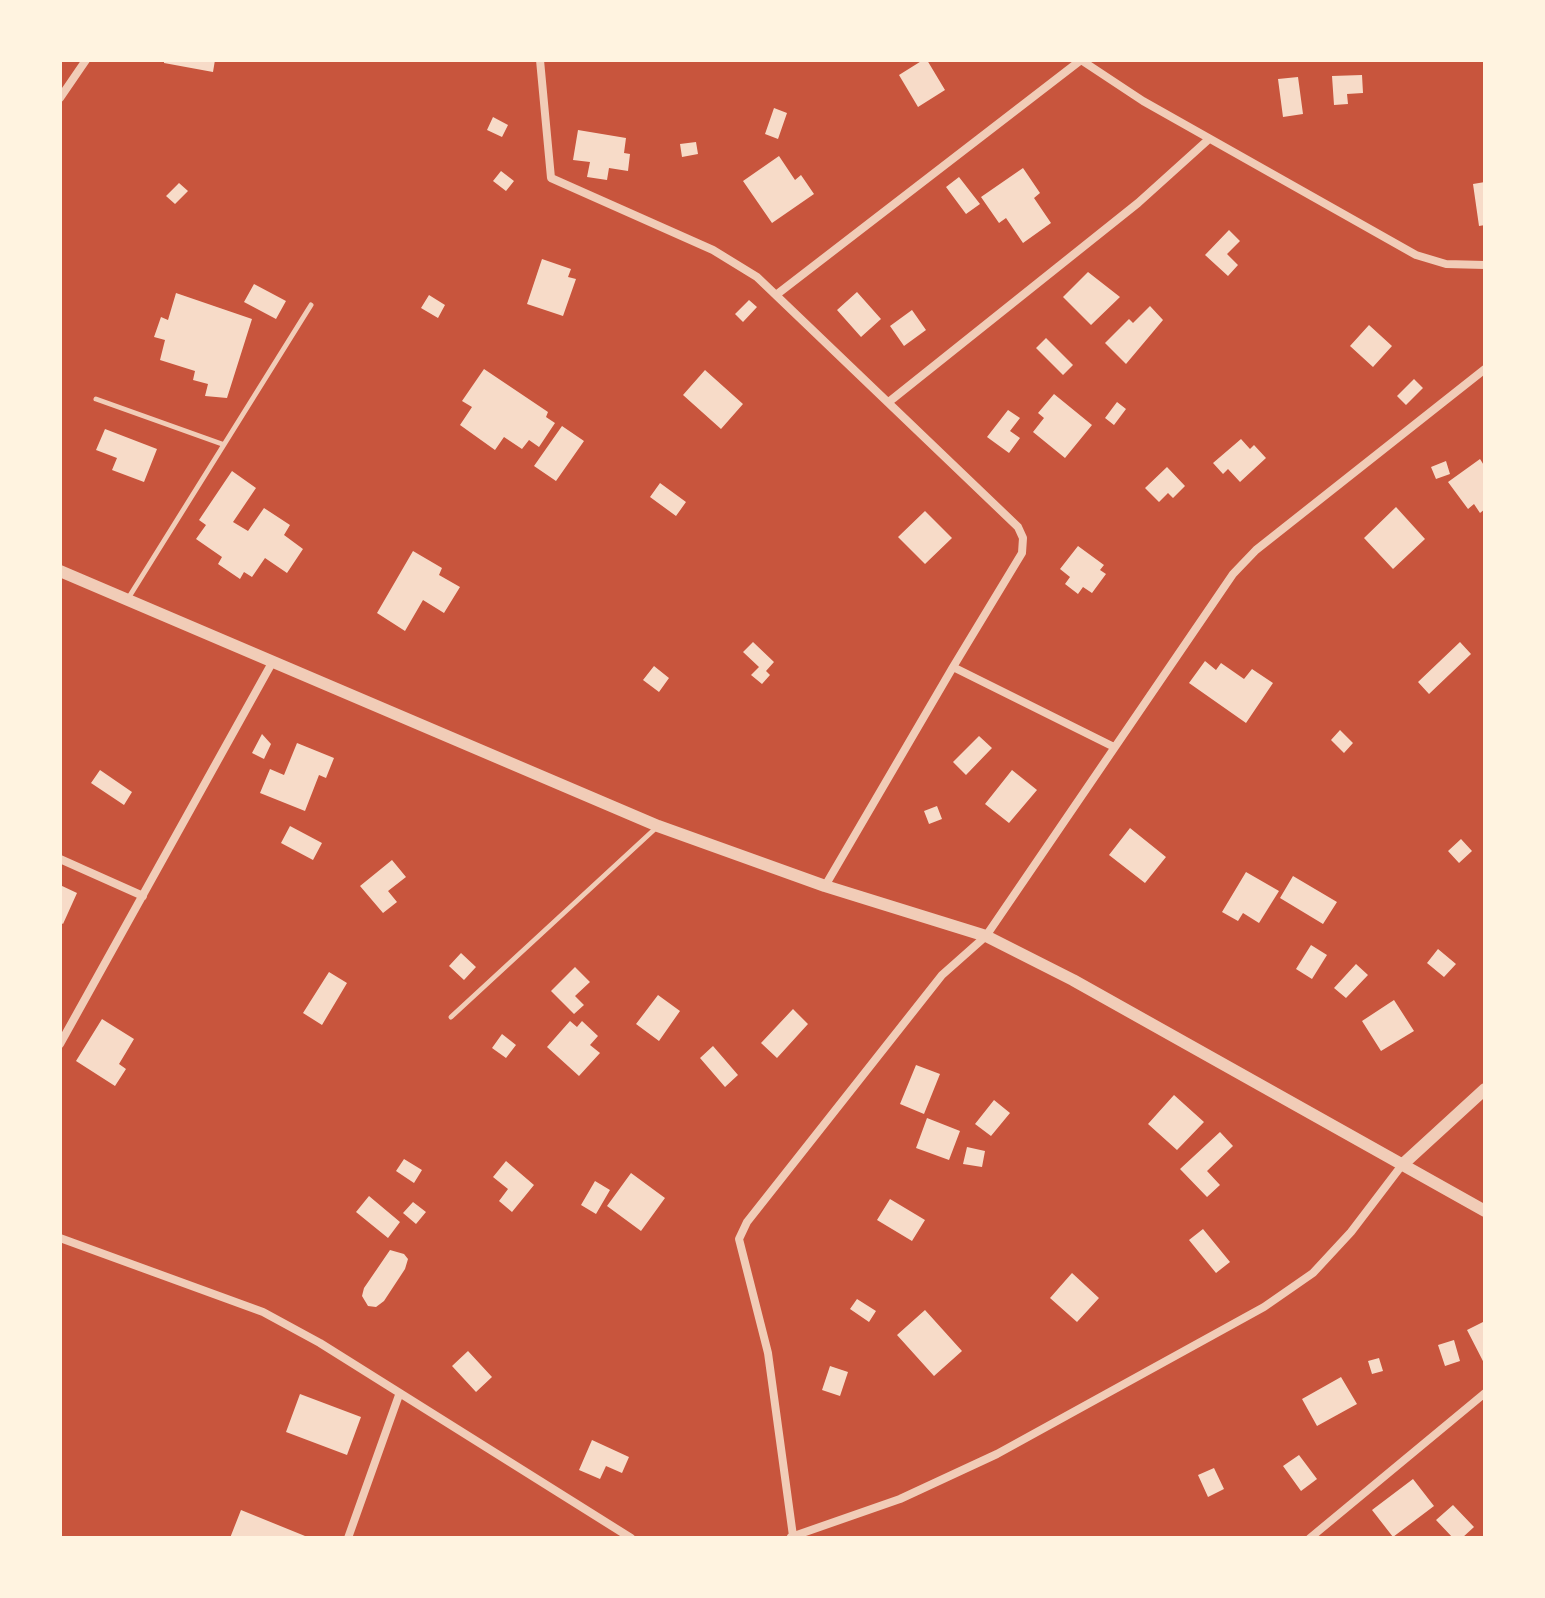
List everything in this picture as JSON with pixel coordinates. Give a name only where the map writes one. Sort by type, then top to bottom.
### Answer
[{"type":"street","points":[[60,98],[86,60]]},
{"type":"street","points":[[540,60],[551,178],[713,250],[746,270],[890,401],[1018,527],[1023,538],[1022,553],[825,886]]},
{"type":"street","points":[[776,295],[1081,60],[1143,101],[1416,255],[1446,264],[1485,265]]},
{"type":"street","points":[[890,401],[1138,203],[1209,139]]},
{"type":"street","points":[[1485,369],[1240,566],[986,936],[942,975],[747,1222],[739,1239],[768,1353],[791,1537],[900,1499],[997,1454],[1264,1307],[1313,1273],[1351,1232],[1402,1165],[1485,1089]]},
{"type":"street","points":[[60,571],[658,826],[825,886],[986,936],[1073,980],[1485,1211]]},
{"type":"street","points":[[60,1044],[273,661]]},
{"type":"street","points":[[953,667],[1114,747]]},
{"type":"street","points":[[60,859],[143,896]]},
{"type":"street","points":[[60,1238],[263,1312],[320,1343],[631,1538]]},
{"type":"street","points":[[1310,1538],[1485,1393]]},
{"type":"street","points":[[348,1538],[399,1395]]},
{"type":"lane","points":[[126,601],[311,305]]},
{"type":"lane","points":[[96,399],[222,444]]},
{"type":"lane","points":[[451,1017],[658,826]]},
{"type":"building","points":[[164,60],[215,60],[213,72],[164,63]]},
{"type":"building","points":[[927,60],[945,90],[918,107],[899,75]]},
{"type":"building","points":[[1362,75],[1363,93],[1347,94],[1348,104],[1334,105],[1332,76]]},
{"type":"building","points":[[1298,77],[1303,114],[1283,117],[1278,79]]},
{"type":"building","points":[[774,108],[787,113],[778,139],[765,134]]},
{"type":"building","points":[[493,117],[508,125],[502,137],[487,130]]},
{"type":"building","points":[[578,130],[626,138],[624,153],[630,154],[628,171],[609,168],[607,180],[587,177],[590,162],[573,160]]},
{"type":"building","points":[[696,142],[698,154],[682,157],[680,144]]},
{"type":"building","points":[[779,156],[795,180],[801,175],[814,194],[772,223],[743,181]]},
{"type":"building","points":[[1023,168],[1040,193],[1034,198],[1051,223],[1023,243],[1006,218],[999,223],[981,197]]},
{"type":"building","points":[[501,171],[514,181],[506,191],[493,181]]},
{"type":"building","points":[[959,177],[980,204],[966,214],[946,187]]},
{"type":"building","points":[[1485,182],[1485,225],[1479,226],[1473,184]]},
{"type":"building","points":[[179,183],[188,191],[175,204],[166,196]]},
{"type":"building","points":[[1229,230],[1240,241],[1227,254],[1238,265],[1228,276],[1205,255]]},
{"type":"building","points":[[542,259],[571,269],[568,277],[576,279],[563,316],[527,304]]},
{"type":"building","points":[[1088,272],[1120,297],[1091,325],[1063,297]]},
{"type":"building","points":[[254,284],[286,301],[276,319],[244,302]]},
{"type":"building","points":[[857,292],[881,319],[861,337],[837,310]]},
{"type":"building","points":[[176,293],[252,319],[227,398],[205,396],[208,384],[193,380],[195,371],[160,360],[165,340],[154,337],[161,317],[168,320]]},
{"type":"building","points":[[429,295],[445,305],[438,318],[421,308]]},
{"type":"building","points":[[749,300],[757,307],[743,322],[735,314]]},
{"type":"building","points":[[1150,306],[1163,320],[1126,364],[1105,343],[1129,319],[1133,323]]},
{"type":"building","points":[[912,310],[926,330],[904,346],[890,326]]},
{"type":"building","points":[[1369,325],[1392,346],[1373,367],[1350,346]]},
{"type":"building","points":[[1046,338],[1073,365],[1063,375],[1036,348]]},
{"type":"building","points":[[484,369],[548,412],[546,417],[555,423],[539,447],[529,440],[522,449],[504,437],[495,450],[460,425],[472,407],[462,401]]},
{"type":"building","points":[[705,370],[743,404],[721,429],[683,395]]},
{"type":"building","points":[[1414,379],[1423,388],[1406,405],[1397,396]]},
{"type":"building","points":[[1054,394],[1092,425],[1065,458],[1033,432],[1044,418],[1038,413]]},
{"type":"building","points":[[1117,402],[1126,409],[1114,425],[1105,418]]},
{"type":"building","points":[[1008,410],[1020,418],[1010,431],[1020,438],[1009,453],[987,437]]},
{"type":"building","points":[[562,426],[584,441],[556,481],[534,466]]},
{"type":"building","points":[[105,429],[157,449],[144,482],[112,470],[117,458],[96,450]]},
{"type":"building","points":[[1241,439],[1250,449],[1254,445],[1266,458],[1240,482],[1228,469],[1223,474],[1213,463]]},
{"type":"building","points":[[1480,459],[1485,467],[1485,509],[1480,513],[1474,504],[1468,509],[1448,482]]},
{"type":"building","points":[[1446,461],[1450,474],[1436,479],[1431,467]]},
{"type":"building","points":[[1167,467],[1185,486],[1173,498],[1168,493],[1159,502],[1145,488]]},
{"type":"building","points":[[232,471],[256,488],[233,522],[248,531],[264,508],[290,525],[284,535],[303,549],[287,573],[265,558],[252,577],[244,572],[240,579],[218,564],[222,557],[196,539],[206,525],[199,520]]},
{"type":"building","points":[[660,483],[686,502],[676,516],[650,497]]},
{"type":"building","points":[[1396,507],[1425,539],[1393,569],[1364,538]]},
{"type":"building","points":[[925,511],[952,538],[925,564],[898,537]]},
{"type":"building","points":[[1078,546],[1104,565],[1100,570],[1106,574],[1092,593],[1083,587],[1078,594],[1065,584],[1070,577],[1060,569]]},
{"type":"building","points":[[413,551],[442,568],[439,575],[460,587],[444,613],[423,600],[405,631],[377,613]]},
{"type":"building","points":[[753,642],[774,662],[766,671],[770,675],[762,684],[751,675],[759,667],[743,652]]},
{"type":"building","points":[[1460,642],[1471,654],[1429,694],[1418,682]]},
{"type":"building","points":[[1205,661],[1216,670],[1221,663],[1244,679],[1252,669],[1273,683],[1246,723],[1189,683]]},
{"type":"building","points":[[654,666],[669,678],[659,692],[643,680]]},
{"type":"building","points":[[1340,730],[1353,743],[1344,753],[1331,740]]},
{"type":"building","points":[[262,734],[271,744],[264,759],[252,753]]},
{"type":"building","points":[[979,736],[992,748],[966,775],[953,762]]},
{"type":"building","points":[[297,743],[334,758],[326,778],[319,775],[305,811],[260,793],[270,769],[284,775]]},
{"type":"building","points":[[100,770],[132,792],[124,805],[91,783]]},
{"type":"building","points":[[1012,770],[1037,790],[1009,823],[985,804]]},
{"type":"building","points":[[937,806],[942,819],[929,824],[924,811]]},
{"type":"building","points":[[290,826],[322,843],[313,860],[281,843]]},
{"type":"building","points":[[1130,828],[1166,857],[1145,883],[1109,855]]},
{"type":"building","points":[[1461,839],[1472,851],[1459,863],[1448,851]]},
{"type":"building","points":[[392,860],[406,877],[388,891],[397,902],[383,913],[360,886]]},
{"type":"building","points":[[1246,872],[1279,891],[1259,923],[1243,913],[1238,921],[1222,912]]},
{"type":"building","points":[[1293,876],[1337,902],[1323,924],[1280,898]]},
{"type":"building","points":[[60,885],[77,893],[63,924],[60,922]]},
{"type":"building","points":[[1311,945],[1327,955],[1312,979],[1296,969]]},
{"type":"building","points":[[1438,949],[1456,964],[1444,977],[1427,963]]},
{"type":"building","points":[[461,953],[476,967],[464,980],[449,966]]},
{"type":"building","points":[[1356,964],[1368,975],[1346,998],[1334,988]]},
{"type":"building","points":[[575,967],[590,982],[575,996],[584,1005],[574,1014],[551,991]]},
{"type":"building","points":[[329,972],[347,983],[322,1025],[303,1013]]},
{"type":"building","points":[[658,995],[680,1011],[659,1041],[636,1024]]},
{"type":"building","points":[[1394,1000],[1414,1031],[1381,1051],[1362,1021]]},
{"type":"building","points":[[793,1009],[808,1024],[777,1058],[761,1043]]},
{"type":"building","points":[[102,1019],[134,1039],[119,1064],[126,1069],[115,1086],[76,1061]]},
{"type":"building","points":[[570,1021],[577,1027],[582,1021],[598,1036],[590,1045],[600,1053],[579,1076],[547,1047]]},
{"type":"building","points":[[502,1034],[516,1045],[506,1058],[492,1048]]},
{"type":"building","points":[[713,1046],[738,1075],[725,1087],[700,1058]]},
{"type":"building","points":[[916,1065],[940,1074],[924,1114],[900,1104]]},
{"type":"building","points":[[1174,1095],[1204,1122],[1177,1150],[1148,1124]]},
{"type":"building","points":[[994,1100],[1010,1113],[991,1136],[975,1124]]},
{"type":"building","points":[[927,1118],[960,1131],[949,1160],[916,1148]]},
{"type":"building","points":[[1220,1132],[1233,1146],[1207,1171],[1220,1185],[1207,1197],[1180,1169]]},
{"type":"building","points":[[967,1147],[985,1151],[982,1167],[963,1164]]},
{"type":"building","points":[[404,1159],[422,1170],[414,1183],[396,1171]]},
{"type":"building","points":[[506,1161],[534,1185],[512,1212],[499,1201],[508,1189],[493,1177]]},
{"type":"building","points":[[631,1173],[665,1198],[641,1231],[607,1206]]},
{"type":"building","points":[[595,1181],[610,1190],[596,1214],[581,1205]]},
{"type":"building","points":[[369,1196],[400,1222],[388,1238],[356,1212]]},
{"type":"building","points":[[890,1199],[925,1220],[912,1241],[877,1220]]},
{"type":"building","points":[[413,1202],[426,1212],[416,1224],[403,1213]]},
{"type":"building","points":[[1203,1229],[1230,1262],[1216,1273],[1189,1240]]},
{"type":"building","points":[[390,1250],[404,1254],[408,1259],[405,1269],[384,1301],[376,1307],[368,1306],[362,1296],[364,1288]]},
{"type":"building","points":[[1072,1273],[1099,1298],[1077,1322],[1050,1298]]},
{"type":"building","points":[[857,1299],[876,1311],[869,1322],[850,1309]]},
{"type":"building","points":[[925,1310],[962,1351],[934,1376],[897,1335]]},
{"type":"building","points":[[1485,1321],[1485,1365],[1467,1330]]},
{"type":"building","points":[[1454,1340],[1460,1361],[1445,1366],[1438,1345]]},
{"type":"building","points":[[468,1351],[492,1377],[476,1392],[452,1366]]},
{"type":"building","points":[[1379,1358],[1383,1371],[1372,1374],[1368,1361]]},
{"type":"building","points":[[830,1366],[848,1372],[840,1396],[822,1390]]},
{"type":"building","points":[[1341,1377],[1357,1404],[1317,1426],[1302,1399]]},
{"type":"building","points":[[300,1394],[361,1417],[347,1455],[286,1432]]},
{"type":"building","points":[[592,1440],[629,1457],[622,1473],[606,1466],[600,1479],[579,1470]]},
{"type":"building","points":[[1299,1455],[1317,1479],[1301,1491],[1283,1466]]},
{"type":"building","points":[[1214,1468],[1224,1489],[1208,1497],[1198,1475]]},
{"type":"building","points":[[1413,1479],[1434,1506],[1393,1537],[1372,1510]]},
{"type":"building","points":[[1453,1505],[1474,1527],[1462,1538],[1453,1538],[1436,1520]]},
{"type":"building","points":[[241,1510],[305,1536],[230,1538]]}]
